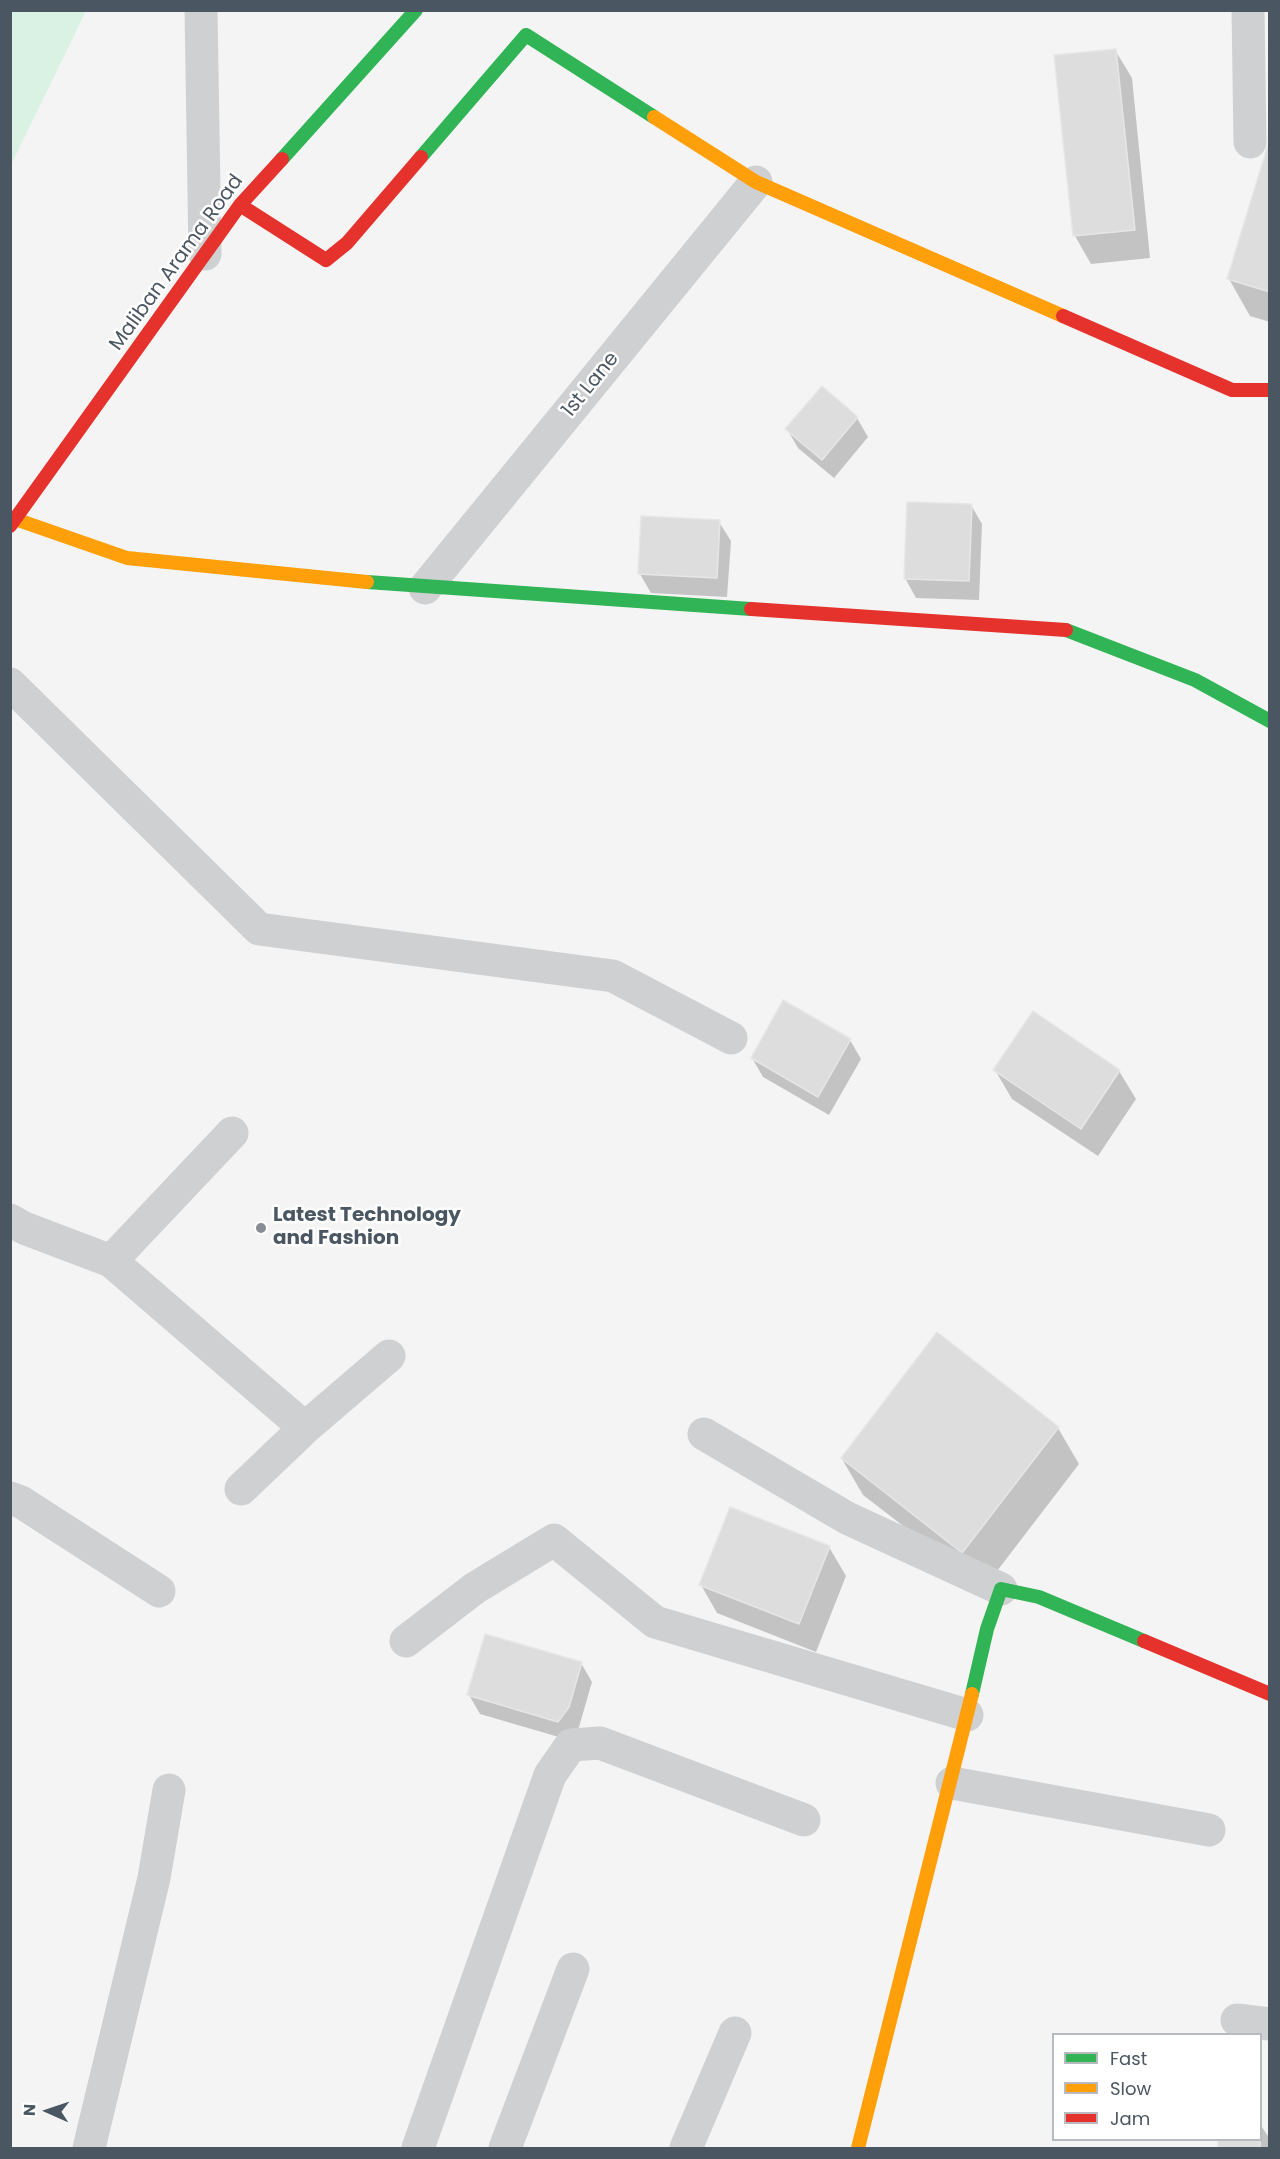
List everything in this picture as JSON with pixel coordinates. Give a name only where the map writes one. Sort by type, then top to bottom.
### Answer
[{"type":"street","points":[[201,10],[205,254]]},
{"type":"street","name":"Maliban Arama Road","points":[[13,522],[240,205],[416,10]]},
{"type":"street","points":[[1248,10],[1250,142]]},
{"type":"street","points":[[240,205],[326,260],[347,243],[526,35],[756,182],[1232,390],[1269,390]]},
{"type":"street","name":"1st Lane","points":[[425,588],[756,182]]},
{"type":"street","points":[[13,522],[127,558],[425,588],[1061,628],[1195,680],[1269,721]]},
{"type":"street","points":[[10,684],[259,929],[613,976],[731,1038]]},
{"type":"street","points":[[111,1261],[232,1133]]},
{"type":"street","points":[[10,1220],[24,1228],[111,1261],[305,1428]]},
{"type":"street","points":[[241,1489],[305,1428],[389,1356]]},
{"type":"street","points":[[704,1434],[847,1518],[1001,1589],[1039,1597],[1269,1694]]},
{"type":"street","points":[[10,1498],[21,1502],[159,1591]]},
{"type":"street","points":[[406,1641],[475,1588],[554,1540],[655,1622],[967,1715]]},
{"type":"street","points":[[858,2148],[952,1783],[987,1629],[1001,1589]]},
{"type":"street","points":[[418,2148],[550,1775],[571,1745],[600,1743],[804,1820]]},
{"type":"street","points":[[952,1783],[1209,1830]]},
{"type":"street","points":[[89,2148],[154,1878],[169,1790]]},
{"type":"street","points":[[505,2148],[573,1969]]},
{"type":"street","points":[[1237,2020],[1269,2024]]},
{"type":"street","points":[[686,2148],[735,2033]]},
{"type":"green space","points":[[10,11],[86,11],[11,165]]},
{"type":"building","points":[[1116,49],[1135,230],[1073,236],[1054,55]]},
{"type":"building","points":[[1270,138],[1270,292],[1227,279]]},
{"type":"building","points":[[822,386],[858,417],[822,460],[785,429]]},
{"type":"building","points":[[907,502],[972,504],[969,581],[904,579]]},
{"type":"building","points":[[641,516],[720,520],[717,578],[638,574]]},
{"type":"building","points":[[783,1000],[851,1039],[818,1097],[751,1058]]},
{"type":"building","points":[[1033,1011],[1120,1070],[1081,1129],[993,1070]]},
{"type":"building","points":[[937,1332],[1059,1427],[962,1553],[841,1458]]},
{"type":"building","points":[[730,1507],[830,1546],[799,1624],[699,1585]]},
{"type":"building","points":[[485,1634],[582,1662],[569,1707],[558,1722],[467,1695]]},
{"type":"building","points":[[1218,2141],[1260,2141],[1260,2148],[1218,2148]]},
{"type":"traffic: fast","points":[[282,159],[416,10]]},
{"type":"traffic: fast","points":[[421,157],[526,35],[654,117]]},
{"type":"traffic: fast","points":[[367,582],[751,609]]},
{"type":"traffic: fast","points":[[1066,630],[1195,680],[1270,721]]},
{"type":"traffic: fast","points":[[972,1694],[987,1629],[1001,1589],[1039,1597],[1144,1641]]},
{"type":"traffic: slow","points":[[654,117],[756,182],[1063,316]]},
{"type":"traffic: slow","points":[[15,519],[127,558],[367,582]]},
{"type":"traffic: slow","points":[[858,2148],[972,1694]]},
{"type":"traffic: jam","points":[[240,205],[326,260],[347,243],[421,157]]},
{"type":"traffic: jam","points":[[10,526],[240,205],[282,159]]},
{"type":"traffic: jam","points":[[1063,316],[1232,390],[1270,390]]},
{"type":"traffic: jam","points":[[751,609],[1066,630]]},
{"type":"traffic: jam","points":[[1144,1641],[1270,1694]]},
{"type":"place","name":"Latest Technology and Fashion","points":[[261,1228]]}]
